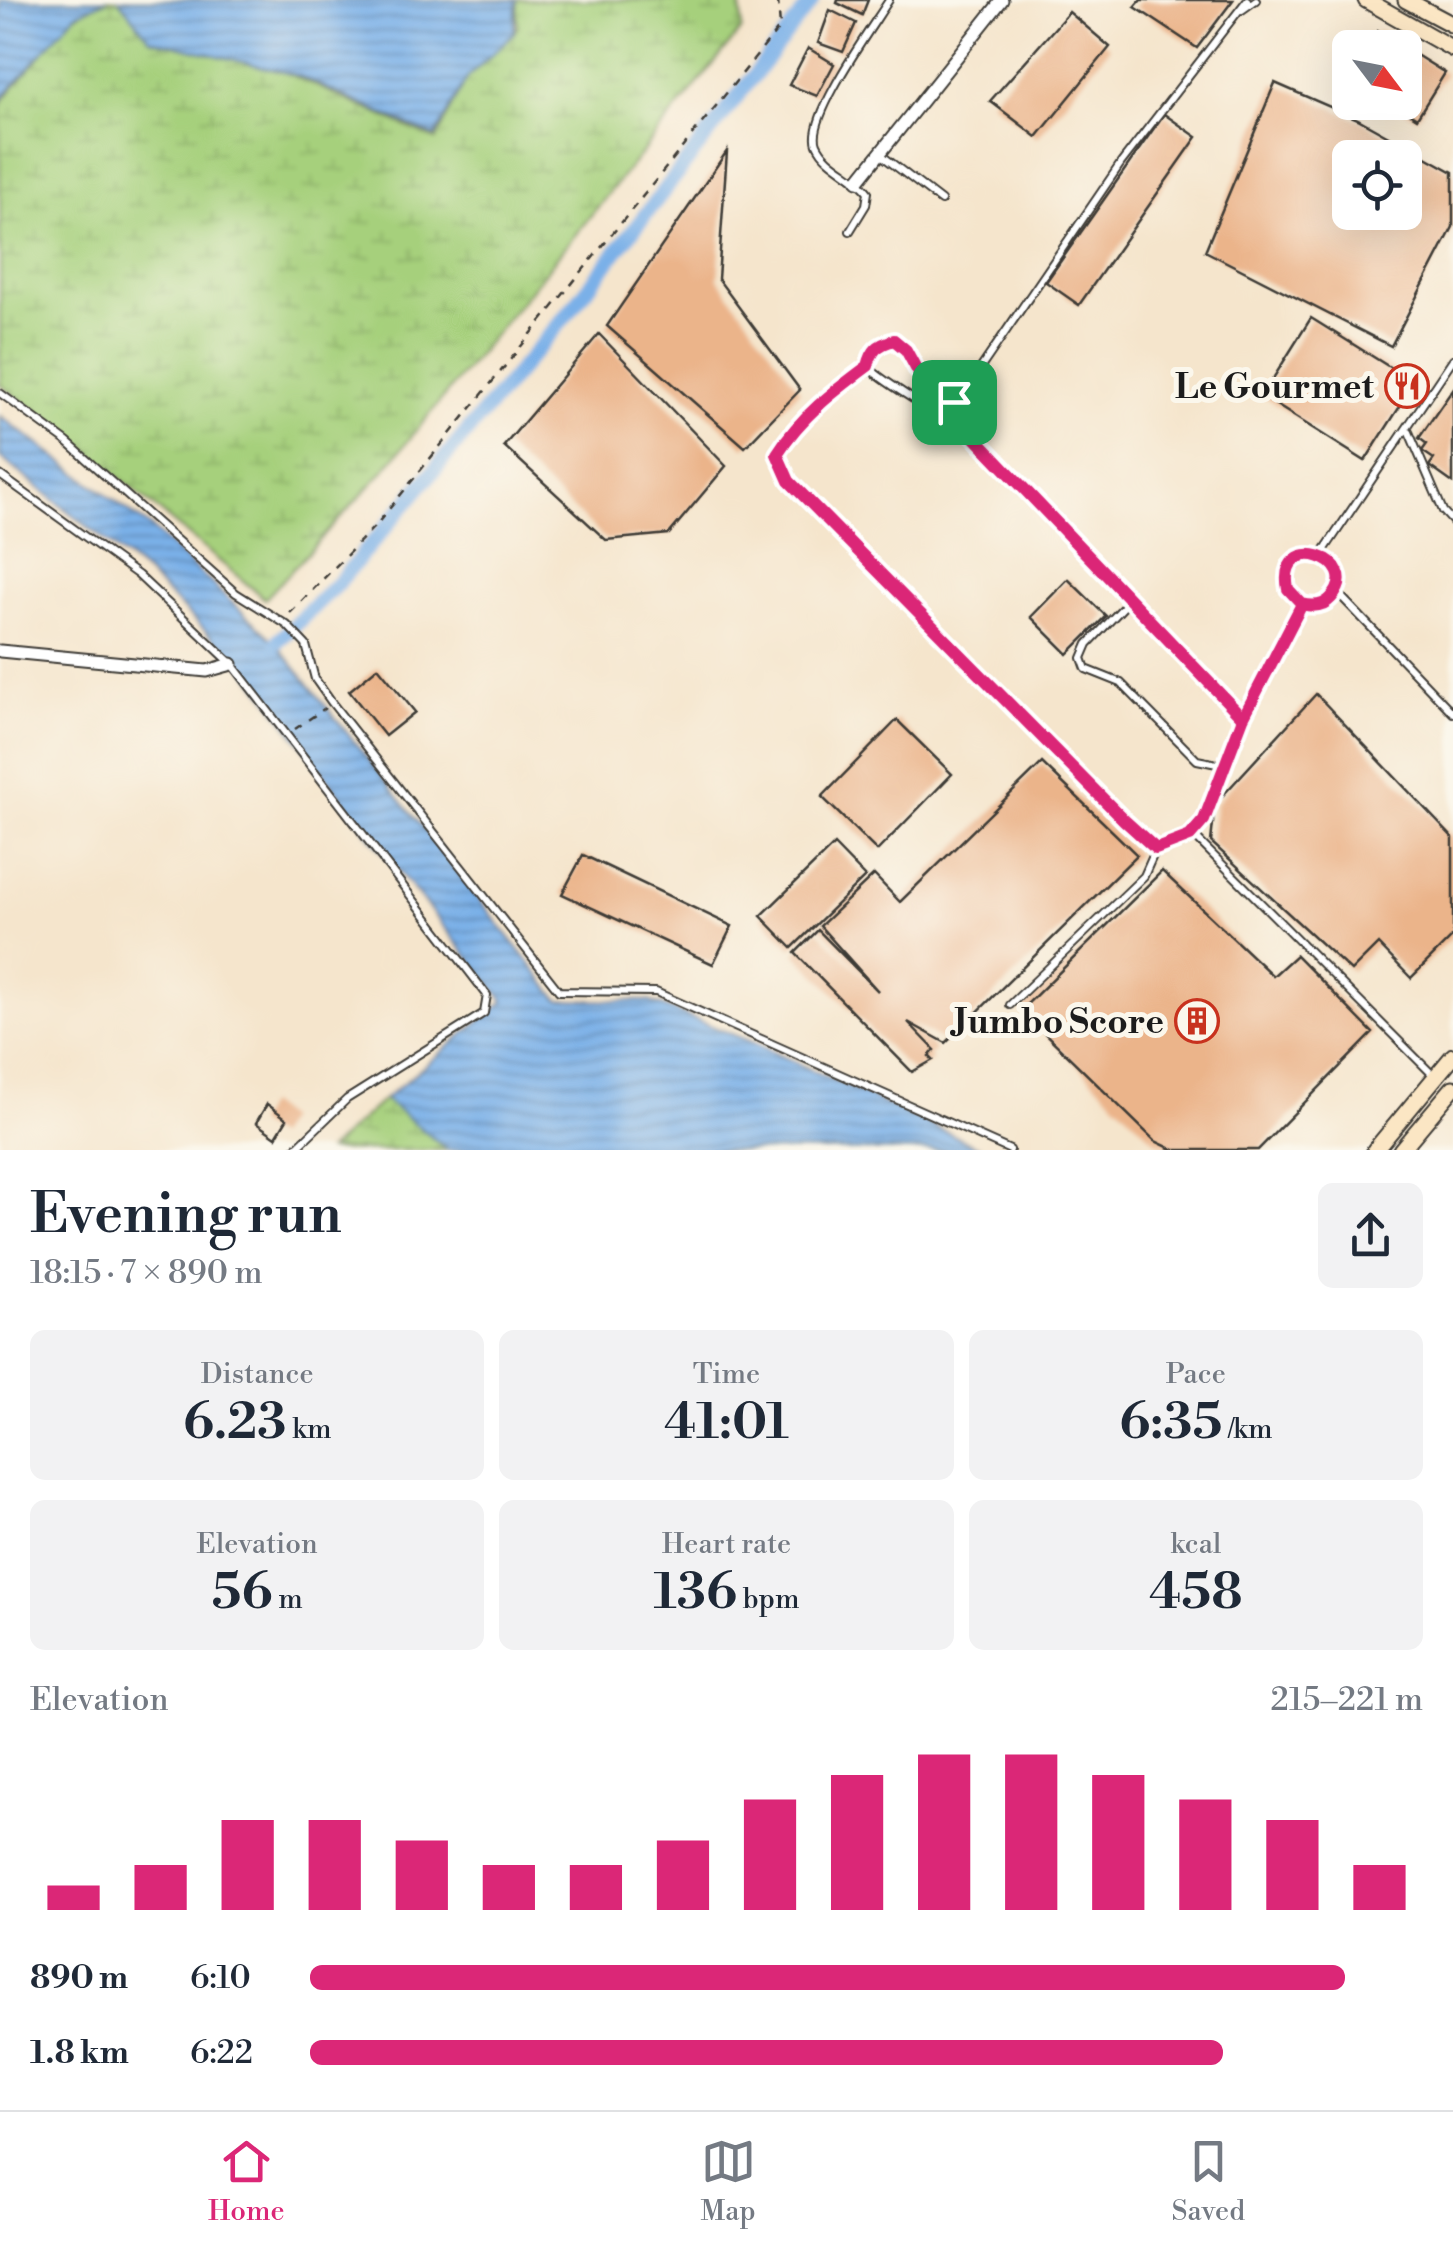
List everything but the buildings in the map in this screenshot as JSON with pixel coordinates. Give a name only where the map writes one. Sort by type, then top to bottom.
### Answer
[{"type":"main road","points":[[1366,0],[1453,50]]},
{"type":"main road","points":[[1406,0],[1453,25]]},
{"type":"main road","points":[[1375,1150],[1453,1056]]},
{"type":"main road","points":[[1401,1150],[1453,1088]]},
{"type":"street","points":[[858,181],[1002,0]]},
{"type":"street","points":[[0,651],[207,671],[232,664]]},
{"type":"lane","points":[[850,230],[868,198],[858,181],[821,151],[814,132],[822,110],[889,0]]},
{"type":"lane","points":[[868,366],[940,418],[1122,163],[1248,0]]},
{"type":"lane","points":[[1237,14],[1256,0]]},
{"type":"lane","points":[[880,154],[941,200]]},
{"type":"lane","points":[[1156,849],[789,481],[777,454],[791,432],[820,402],[868,366],[871,352],[894,340],[906,350],[918,372],[1243,718]]},
{"type":"lane","points":[[1321,555],[1453,359]]},
{"type":"lane","points":[[0,393],[67,442],[236,593],[284,623],[306,646],[315,679],[332,703],[559,992],[656,992],[1010,1150]]},
{"type":"lane","points":[[1408,431],[1443,511],[1453,522]]},
{"type":"lane","points":[[0,475],[138,575],[232,664],[476,980],[489,1006],[484,1014],[348,1099],[294,1150]]},
{"type":"lane","points":[[1306,554],[1321,555],[1336,570],[1336,591],[1326,603],[1302,604],[1288,589],[1289,568],[1306,554]]},
{"type":"lane","points":[[1336,591],[1453,714]]},
{"type":"lane","points":[[1130,600],[1088,644],[1082,658],[1086,669],[1121,683],[1197,760],[1227,766]]},
{"type":"lane","points":[[1010,1006],[1144,876],[1156,849],[1192,834],[1204,820],[1243,718],[1302,604]]},
{"type":"lane","points":[[1192,834],[1436,1078]]},
{"type":"path","points":[[284,623],[376,524],[780,27],[778,0]]},
{"type":"path","points":[[290,732],[328,706]]},
{"type":"green space","points":[[105,0],[119,0],[152,40],[281,70],[436,140],[467,77],[518,27],[517,0],[740,0],[742,29],[382,473],[265,599],[67,434],[0,385],[0,104],[72,17]]},
{"type":"green space","points":[[384,1099],[448,1150],[328,1150]]},
{"type":"water","points":[[0,0],[107,0],[76,14],[0,101]]},
{"type":"water","points":[[119,0],[517,0],[514,33],[468,77],[435,137],[299,76],[150,39]]},
{"type":"water","points":[[0,416],[150,527],[276,643],[559,1000],[649,1001],[749,1041],[985,1150],[448,1150],[384,1099],[504,1001],[370,836],[248,672],[146,573],[0,457]]},
{"type":"waterway","points":[[276,643],[338,583],[570,311],[813,0]]},
{"type":"place","name":"Le Gourmet","points":[[1407,386]]},
{"type":"place","name":"Jumbo Score","points":[[1197,1021]]},
{"type":"route","points":[[954,402],[918,372],[909,362],[906,350],[894,340],[871,352],[868,366],[820,402],[791,432],[777,454],[789,481],[1124,820],[1156,849],[1190,836],[1204,820],[1243,718],[1302,604],[1318,606],[1332,598],[1338,581],[1336,570],[1330,561],[1314,554],[1300,557],[1289,568],[1288,589],[1302,604],[1243,718],[948,409],[954,402]]}]
